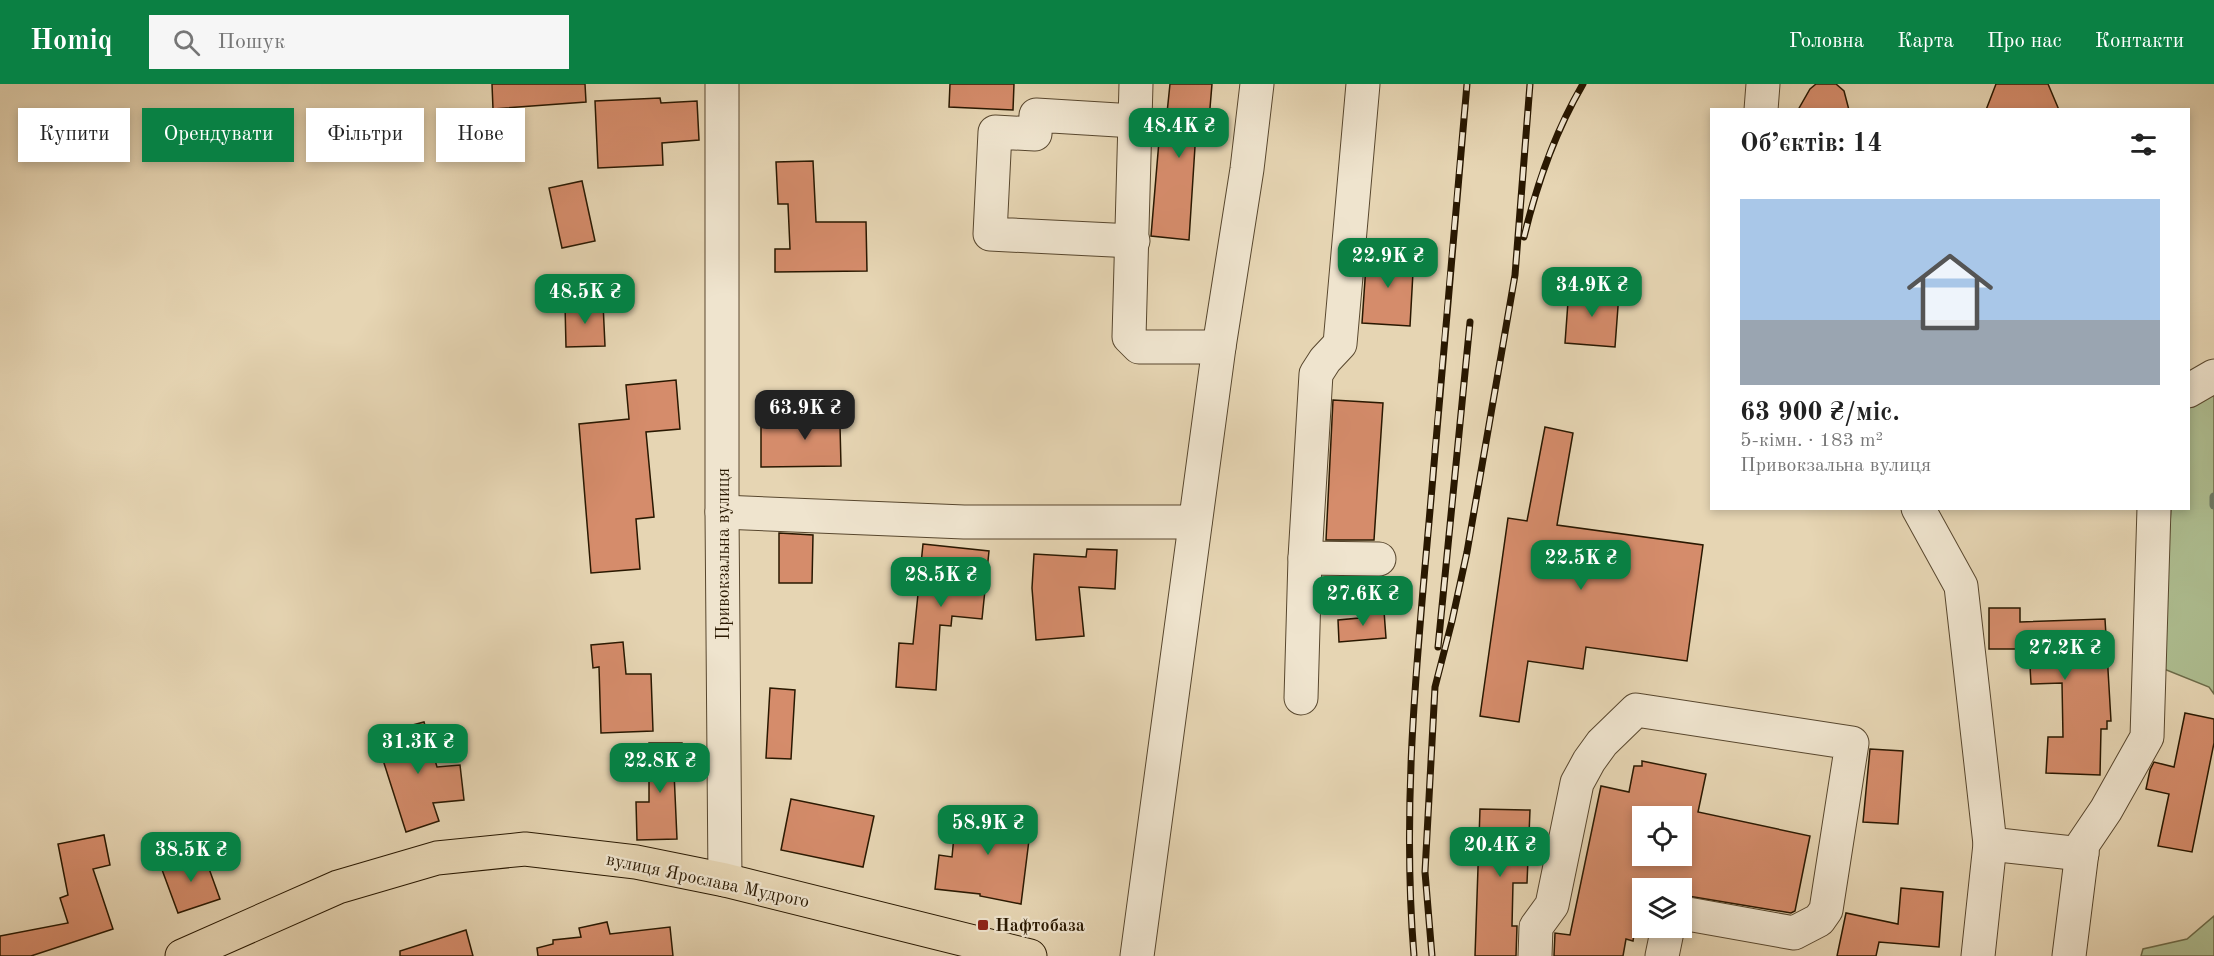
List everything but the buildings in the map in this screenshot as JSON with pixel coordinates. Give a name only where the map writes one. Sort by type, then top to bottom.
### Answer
[{"type":"main road","name":"вулиця Ярослава Мудрого","points":[[182,956],[338,887],[437,858],[525,849],[636,862],[725,880],[1030,956]]},
{"type":"street","name":"Привокзальна вулиця","points":[[722,84],[725,880]]},
{"type":"street","points":[[1136,84],[1129,337],[1139,347],[1219,347]]},
{"type":"street","points":[[1137,956],[1257,84]]},
{"type":"street","points":[[1301,698],[1305,558],[1316,374],[1340,344],[1363,84]]},
{"type":"street","points":[[1761,108],[1763,84]]},
{"type":"street","points":[[1133,241],[990,234],[995,132],[1035,134],[1036,115],[1134,121]]},
{"type":"street","points":[[2190,391],[2214,376]]},
{"type":"street","points":[[1919,510],[1961,586],[1990,844],[1978,956]]},
{"type":"street","points":[[2069,956],[2083,844],[2117,792],[2147,737],[2154,510]]},
{"type":"street","points":[[722,512],[964,522],[1195,522]]},
{"type":"street","points":[[1305,558],[1379,559]]},
{"type":"street","points":[[1535,956],[1536,927],[1552,905],[1577,783],[1602,743],[1636,710],[1852,743],[1826,910],[1819,920],[1774,943],[1692,916]]},
{"type":"street","points":[[1990,844],[2082,854]]},
{"type":"street","points":[[1662,956],[1666,938]]},
{"type":"green space","points":[[2214,391],[2214,694],[2209,687],[2159,667],[2171,510],[2190,510],[2190,403]]},
{"type":"green space","points":[[2214,916],[2214,956],[2141,956],[2143,949],[2187,939]]},
{"type":"waterway","points":[[2214,497],[2214,505]]},
{"type":"railway","points":[[1414,956],[1409,847],[1415,685],[1467,84]]},
{"type":"railway","points":[[1432,956],[1425,872],[1435,687],[1467,552],[1515,275],[1530,84]]},
{"type":"railway","points":[[1524,237],[1548,158],[1583,84]]},
{"type":"railway","points":[[1438,647],[1470,322]]},
{"type":"place","name":"Нафтобаза","points":[[983,925]]}]
